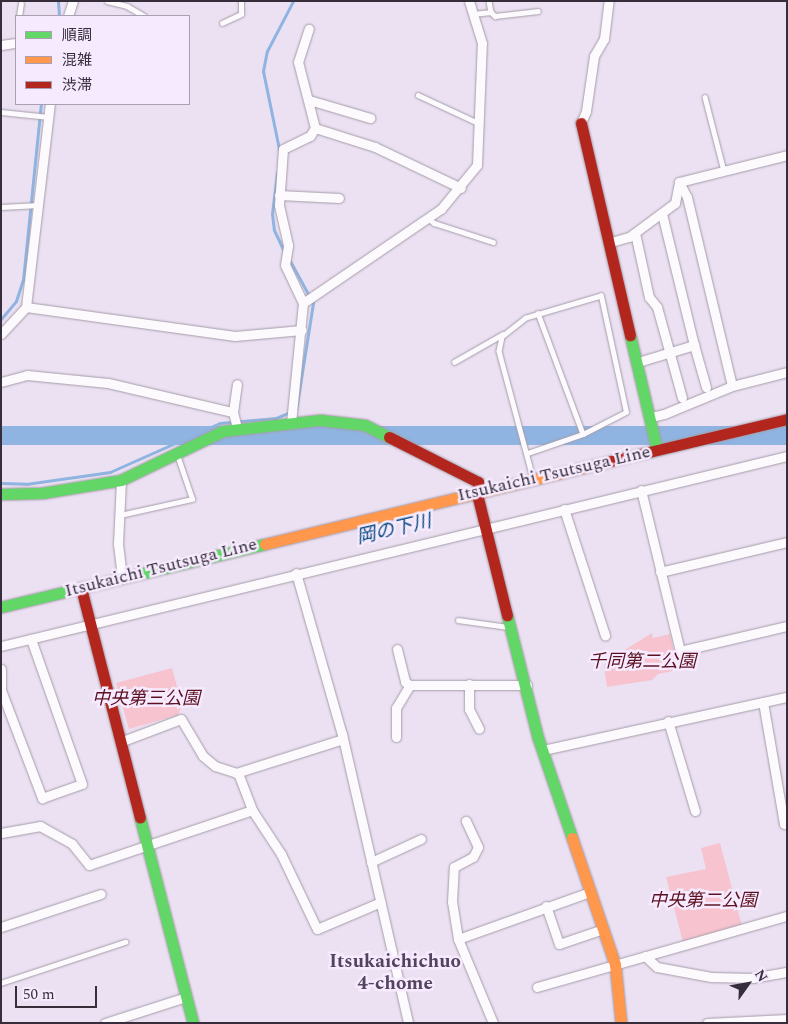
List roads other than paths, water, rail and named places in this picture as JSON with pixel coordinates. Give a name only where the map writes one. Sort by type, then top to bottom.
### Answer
[{"type":"street","points":[[68,15],[73,1]]},
{"type":"street","points":[[308,300],[428,218],[461,188],[477,165],[482,43],[469,1]]},
{"type":"street","points":[[610,1],[604,39],[592,62],[586,111],[581,123],[611,242],[657,450]]},
{"type":"street","points":[[291,417],[302,330],[308,300],[284,260],[288,248],[280,219],[279,195],[283,149],[310,136],[315,128],[298,62],[309,29]]},
{"type":"street","points":[[1,45],[15,43]]},
{"type":"street","points":[[309,100],[370,118]]},
{"type":"street","points":[[1,334],[26,307],[50,105]]},
{"type":"street","points":[[315,128],[375,147],[461,188]]},
{"type":"street","points":[[679,182],[787,155]]},
{"type":"street","points":[[611,242],[635,234],[662,214],[675,202],[679,182]]},
{"type":"street","points":[[679,182],[687,197],[732,386]]},
{"type":"street","points":[[279,195],[339,198]]},
{"type":"street","points":[[662,214],[706,387]]},
{"type":"street","points":[[635,234],[649,297],[657,306],[682,398]]},
{"type":"street","points":[[26,307],[235,336],[302,330]]},
{"type":"street","points":[[638,362],[670,355],[694,345]]},
{"type":"street","points":[[651,417],[732,386],[787,372]]},
{"type":"street","points":[[1,382],[27,375],[91,380],[234,413]]},
{"type":"street","points":[[237,428],[234,413],[238,384]]},
{"type":"street","points":[[1,494],[42,494],[120,480],[213,434],[291,417],[364,425],[478,482],[485,526],[542,750],[615,964],[621,1023]]},
{"type":"street","name":"Itsukaichi Tsutsuga Line","points":[[1,607],[82,591],[122,577],[479,495],[533,479],[787,419]]},
{"type":"street","points":[[1,646],[89,621],[296,574],[485,526],[787,456]]},
{"type":"street","points":[[120,480],[118,544],[122,577]]},
{"type":"street","points":[[641,490],[680,651],[787,626]]},
{"type":"street","points":[[564,509],[605,636]]},
{"type":"street","points":[[660,572],[787,542]]},
{"type":"street","points":[[296,574],[343,740],[408,1023]]},
{"type":"street","points":[[82,591],[193,1023]]},
{"type":"street","points":[[1,669],[1,690],[42,798],[82,784],[31,638]]},
{"type":"street","points":[[397,649],[405,682],[410,685],[527,685]]},
{"type":"street","points":[[469,684],[469,709],[479,729]]},
{"type":"street","points":[[396,738],[396,708],[410,685]]},
{"type":"street","points":[[542,750],[668,721],[787,697]]},
{"type":"street","points":[[763,702],[784,824]]},
{"type":"street","points":[[120,742],[181,719],[203,756],[222,770],[238,773],[343,740]]},
{"type":"street","points":[[668,721],[695,811]]},
{"type":"street","points":[[238,773],[252,810],[282,854],[317,929],[380,902]]},
{"type":"street","points":[[1,833],[40,826],[72,844],[89,865],[146,844],[252,810]]},
{"type":"street","points":[[466,821],[478,847],[473,857],[454,867],[452,902],[458,939],[493,1023]]},
{"type":"street","points":[[371,862],[421,840]]},
{"type":"street","points":[[458,939],[546,906],[590,892]]},
{"type":"street","points":[[1,927],[101,894]]},
{"type":"street","points":[[546,906],[559,944],[603,929]]},
{"type":"street","points":[[537,987],[787,916]]},
{"type":"street","points":[[645,956],[657,967],[711,977],[752,978],[787,972]]},
{"type":"street","points":[[105,1023],[186,997]]},
{"type":"street","points":[[707,1023],[787,1019]]},
{"type":"lane","points":[[108,1],[127,6],[142,15]]},
{"type":"lane","points":[[222,23],[241,14],[241,1]]},
{"type":"lane","points":[[489,1],[491,12],[496,16],[538,11]]},
{"type":"lane","points":[[20,15],[21,4]]},
{"type":"lane","points":[[473,14],[491,12]]},
{"type":"lane","points":[[418,95],[479,123]]},
{"type":"lane","points":[[705,97],[724,171]]},
{"type":"lane","points":[[1,112],[47,117]]},
{"type":"lane","points":[[1,207],[25,204],[38,205]]},
{"type":"lane","points":[[428,218],[434,223],[493,242]]},
{"type":"lane","points":[[454,362],[538,313],[601,296],[626,412],[583,434],[528,453]]},
{"type":"lane","points":[[538,313],[583,434]]},
{"type":"lane","points":[[506,332],[502,337],[499,350],[528,453],[533,479]]},
{"type":"lane","points":[[119,515],[192,499],[176,452]]},
{"type":"lane","points":[[458,620],[511,627]]},
{"type":"lane","points":[[1,983],[125,942]]},
{"type":"water","points":[[1,426],[787,426],[787,445],[1,445]]},
{"type":"waterway","points":[[58,1],[59,15]]},
{"type":"waterway","points":[[279,149],[263,71],[267,51],[293,1]]},
{"type":"waterway","points":[[1,319],[16,301],[23,280],[41,105]]},
{"type":"waterway","points":[[277,173],[272,214],[274,230],[284,251]]},
{"type":"waterway","points":[[289,259],[313,303],[296,410]]},
{"type":"waterway","points":[[1,483],[26,484],[110,472],[220,423],[276,418],[290,412]]},
{"type":"district","name":"Itsukaichichuo 4-chome","points":[[395,973]]},
{"type":"water label","name":"岡の下川","points":[[394,530]]},
{"type":"park label","name":"千同第二公園","points":[[642,662]]},
{"type":"park label","name":"中央第三公園","points":[[146,699]]},
{"type":"park label","name":"中央第二公園","points":[[703,901]]}]
